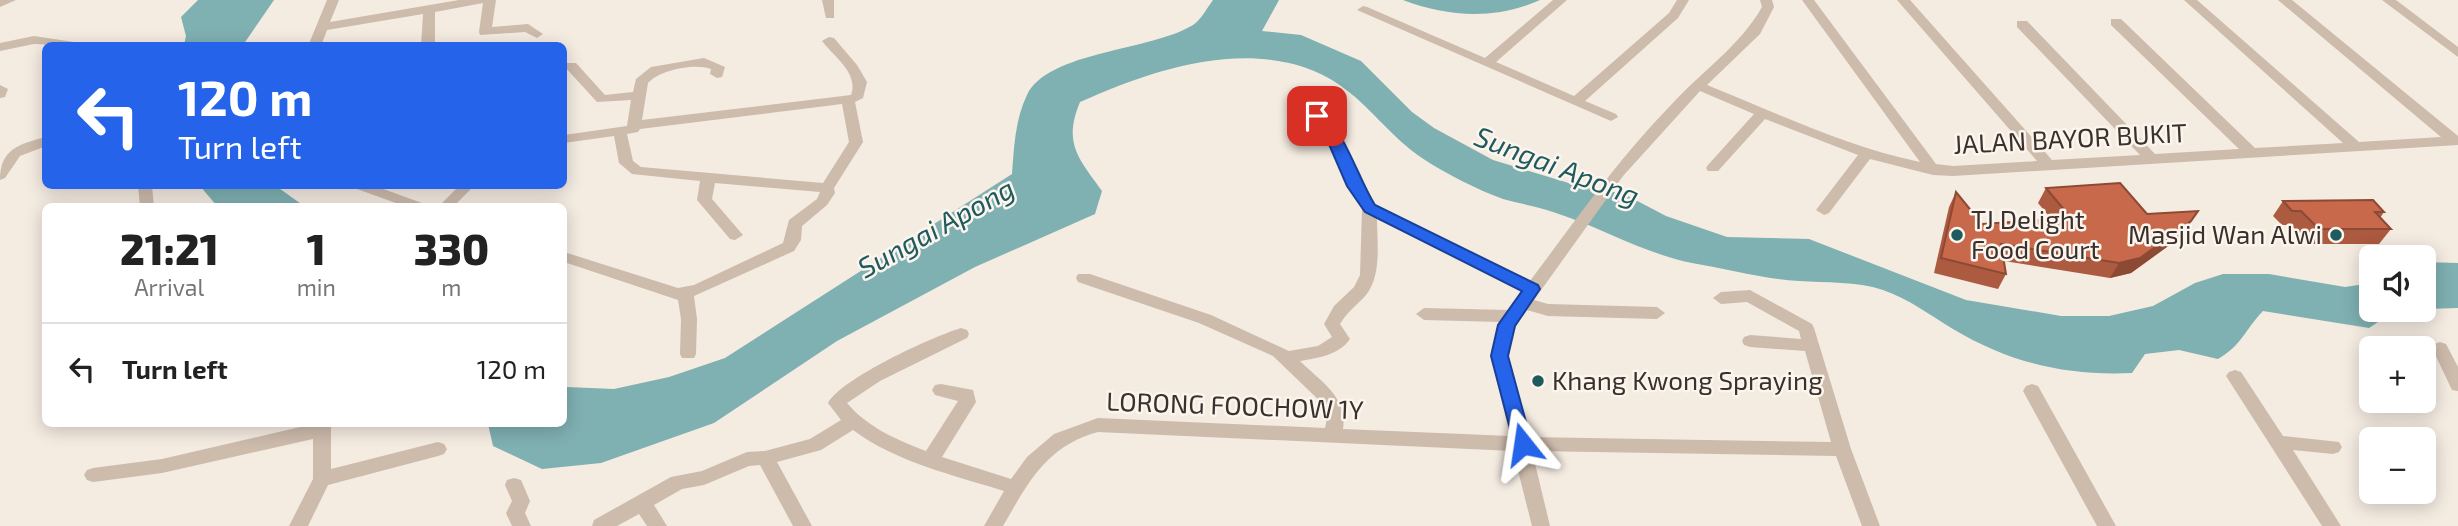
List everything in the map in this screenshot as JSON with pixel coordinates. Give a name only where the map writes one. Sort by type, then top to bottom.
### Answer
[{"type":"street","points":[[0,4],[10,0]]},
{"type":"street","points":[[316,42],[334,0]]},
{"type":"street","points":[[323,27],[481,0]]},
{"type":"street","points":[[491,0],[485,32],[528,28],[537,34]]},
{"type":"street","points":[[828,0],[830,15]]},
{"type":"street","points":[[1488,62],[1561,0]]},
{"type":"street","points":[[1576,101],[1674,15],[1683,0]]},
{"type":"street","points":[[1541,526],[1523,444],[1499,356],[1500,341],[1522,303],[1618,173],[1678,105],[1755,31],[1768,7],[1766,0]]},
{"type":"street","points":[[1808,0],[1933,170]]},
{"type":"street","points":[[1903,0],[2048,165]]},
{"type":"street","points":[[2190,0],[2356,147]]},
{"type":"street","points":[[2284,0],[2456,140]]},
{"type":"street","points":[[2388,0],[2458,53]]},
{"type":"street","points":[[428,42],[429,9]]},
{"type":"street","points":[[1363,10],[1611,117]]},
{"type":"street","points":[[2116,22],[2252,153]]},
{"type":"street","points":[[2022,24],[2152,159]]},
{"type":"street","points":[[0,47],[33,40],[47,42]]},
{"type":"street","points":[[567,139],[620,132],[636,125],[856,98],[861,92],[860,75],[829,40]]},
{"type":"street","points":[[636,125],[639,95],[646,76],[656,70],[704,62],[718,67],[717,74]]},
{"type":"street","points":[[571,66],[602,99],[639,95]]},
{"type":"street","points":[[1678,105],[1673,100],[1678,94],[1705,69],[1716,69]]},
{"type":"street","points":[[1716,69],[1717,85],[1734,100]]},
{"type":"street","name":"JALAN BAYOR BUKIT","points":[[1699,86],[1867,153],[1907,166],[1933,170],[2456,140]]},
{"type":"street","points":[[1678,105],[1701,95],[1734,100]]},
{"type":"street","points":[[567,258],[685,293],[789,247],[793,240],[794,224],[822,202],[828,193],[827,188],[856,142],[848,100]]},
{"type":"street","points":[[1713,168],[1764,112]]},
{"type":"street","points":[[1317,116],[1329,125],[1355,186],[1370,209],[1522,303],[1548,310],[1657,313]]},
{"type":"street","points":[[620,132],[630,168],[708,178],[782,181],[827,188]]},
{"type":"street","points":[[0,175],[15,153],[42,143]]},
{"type":"street","points":[[1824,210],[1867,153]]},
{"type":"street","points":[[708,178],[704,200],[735,235]]},
{"type":"street","points":[[370,189],[409,203]]},
{"type":"street","points":[[449,203],[464,189]]},
{"type":"street","points":[[1285,358],[1322,351],[1342,339],[1332,324],[1340,310],[1361,290],[1368,275],[1370,209]]},
{"type":"street","points":[[1084,278],[1243,334],[1279,352],[1331,401],[1336,418],[1333,437]]},
{"type":"street","points":[[685,293],[689,319],[688,354]]},
{"type":"street","points":[[1721,298],[1751,296],[1806,328],[1842,449],[1871,526]]},
{"type":"street","points":[[1424,314],[1522,303]]},
{"type":"street","points":[[961,334],[840,395],[837,403],[851,422],[897,446],[1016,488]]},
{"type":"street","points":[[1750,341],[1812,346]]},
{"type":"street","points":[[2440,348],[2458,385]]},
{"type":"street","points":[[2235,376],[2332,526]]},
{"type":"street","points":[[930,459],[967,402],[967,396],[941,390]]},
{"type":"street","points":[[2032,391],[2107,526]]},
{"type":"street","points":[[601,526],[678,482],[704,478],[747,459],[765,458],[816,445],[851,422]]},
{"type":"street","name":"LORONG FOOCHOW 1Y","points":[[993,526],[1047,445],[1079,428],[1098,425],[1523,444],[1842,449]]},
{"type":"street","points":[[93,475],[162,466],[319,427]]},
{"type":"street","points":[[298,526],[322,479],[323,427]]},
{"type":"street","points":[[2277,442],[2333,447]]},
{"type":"street","points":[[322,479],[438,449]]},
{"type":"street","points":[[765,458],[803,526]]},
{"type":"street","points":[[514,485],[521,501],[515,513],[522,526]]},
{"type":"street","points":[[640,502],[658,526]]},
{"type":"water","points":[[198,0],[274,0],[245,42],[185,42],[186,36],[181,17]]},
{"type":"water","name":"Sungai Apong","points":[[1213,0],[1279,0],[1262,31],[1301,35],[1361,61],[1412,112],[1434,128],[1493,160],[1572,184],[1624,194],[1666,216],[1727,237],[1809,239],[1966,300],[2061,316],[2109,316],[2153,306],[2195,283],[2223,274],[2269,274],[2345,287],[2359,285],[2359,322],[2378,322],[2369,328],[2263,311],[2238,343],[2218,359],[2179,350],[2145,354],[2132,373],[2084,372],[2039,365],[1974,341],[1911,303],[1883,290],[1852,284],[1772,278],[1674,259],[1571,218],[1482,191],[1422,158],[1348,91],[1332,80],[1289,63],[1236,58],[1155,73],[1080,102],[1075,116],[1073,139],[1080,159],[1102,191],[1095,214],[975,267],[837,341],[714,423],[601,463],[542,469],[493,446],[489,427],[567,427],[567,387],[614,389],[669,377],[725,358],[1012,174],[1020,114],[1027,95],[1038,80],[1078,60],[1175,34],[1196,23]]},
{"type":"water","points":[[1403,0],[1540,0],[1506,11],[1471,14],[1437,10]]},
{"type":"water","points":[[203,189],[280,189],[300,203],[214,203]]},
{"type":"water","points":[[2436,262],[2458,263],[2458,308],[2436,309]]},
{"type":"building","points":[[2120,183],[2147,214],[2198,211],[2191,221],[2140,258],[2119,263],[2001,244],[2006,274],[1941,258],[1956,192],[1982,224],[2071,218],[2046,188]]},
{"type":"building","points":[[2373,200],[2384,212],[2375,212],[2391,229],[2319,229],[2301,211],[2292,211],[2283,201]]},
{"type":"place","name":"TJ Delight Food Court","points":[[1957,235]]},
{"type":"place","name":"Masjid Wan Alwi","points":[[2336,235]]},
{"type":"place","name":"Khang Kwong Spraying","points":[[1538,381]]},
{"type":"route","points":[[1317,116],[1329,125],[1355,186],[1370,209],[1532,289],[1507,325],[1500,341],[1499,356],[1523,444]]}]
